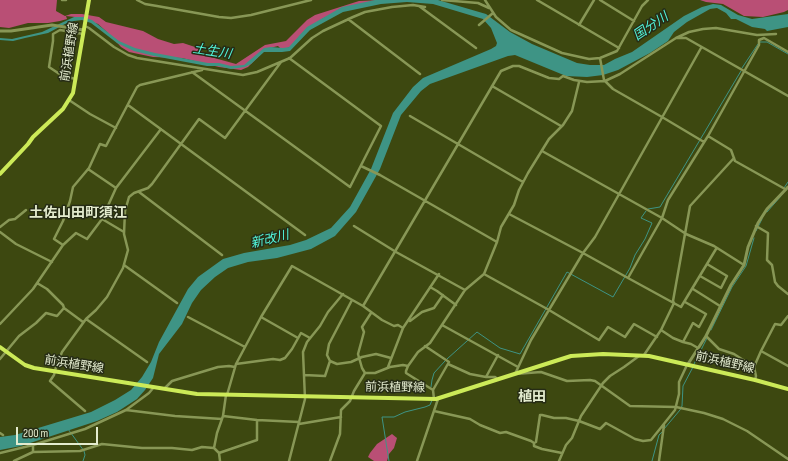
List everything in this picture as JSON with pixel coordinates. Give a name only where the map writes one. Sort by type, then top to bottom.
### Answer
[{"type":"main road","name":"前浜植野線","points":[[0,174],[33,137],[63,109],[73,93],[89,0]]},
{"type":"main road","name":"前浜植野線","points":[[0,347],[26,365],[55,373],[198,394],[436,399],[571,356],[603,354],[642,355],[688,364],[788,389]]},
{"type":"street","points":[[137,0],[145,4],[231,18],[251,15],[311,0]]},
{"type":"street","points":[[442,0],[478,3],[492,12]]},
{"type":"street","points":[[485,0],[492,12],[511,30],[557,51],[584,59],[600,58],[617,51],[642,6],[648,0]]},
{"type":"street","points":[[537,0],[619,48]]},
{"type":"street","points":[[579,25],[594,0]]},
{"type":"street","points":[[600,0],[634,21]]},
{"type":"street","points":[[0,31],[11,31],[52,25],[89,28],[114,47],[128,55],[242,75],[257,72],[289,58],[312,38],[347,19],[378,9],[406,6],[426,7]]},
{"type":"street","points":[[418,6],[476,48]]},
{"type":"street","points":[[478,25],[492,12]]},
{"type":"street","points":[[347,19],[420,74]]},
{"type":"street","points":[[76,79],[58,73],[49,67],[53,34],[60,30],[84,28]]},
{"type":"street","points":[[363,306],[501,71],[513,66],[518,66],[530,69],[549,78],[559,79],[563,76],[579,82],[605,80],[620,74],[676,38],[703,28],[716,28],[757,35],[776,34]]},
{"type":"street","points":[[676,38],[686,38],[701,48],[788,96]]},
{"type":"street","points":[[628,278],[662,218],[668,200],[708,136],[759,45],[759,40],[764,38],[788,52]]},
{"type":"street","points":[[701,48],[595,237],[583,253],[531,340],[515,374],[541,372],[567,381],[590,380],[601,385],[630,406],[676,407],[704,413],[723,419],[747,431],[788,459]]},
{"type":"street","points":[[192,72],[350,187],[381,126],[289,58]]},
{"type":"street","points":[[600,58],[605,80],[618,92],[704,142]]},
{"type":"street","points":[[85,411],[50,381],[55,373],[62,352],[85,320],[108,296],[128,256],[128,247],[124,237],[124,232],[127,204],[131,195],[148,188],[152,184],[199,118],[225,138],[281,62]]},
{"type":"street","points":[[64,245],[54,239],[63,221],[73,187],[88,169],[100,144],[106,146],[137,87],[204,69]]},
{"type":"street","points":[[417,461],[434,411],[436,399],[433,390],[406,373],[408,366],[418,352],[430,343],[465,290],[484,274],[497,242],[501,227],[514,204],[523,182],[549,139],[572,111],[579,82]]},
{"type":"street","points":[[492,86],[561,126]]},
{"type":"street","points":[[69,100],[116,128]]},
{"type":"street","points":[[128,105],[305,235]]},
{"type":"street","points":[[410,116],[523,182]]},
{"type":"street","points":[[0,324],[23,301],[64,245],[76,233],[88,239],[102,219],[116,188],[161,129]]},
{"type":"street","points":[[534,443],[536,442],[540,415],[542,414],[554,418],[566,418],[579,421],[600,429],[606,423],[643,442],[651,440],[676,407],[679,394],[679,382],[688,364],[706,336],[720,306],[744,265],[748,247],[756,226],[767,209],[786,188],[735,161],[731,150],[708,136]]},
{"type":"street","points":[[542,151],[619,193],[686,234],[714,246],[716,249],[744,265]]},
{"type":"street","points":[[559,461],[566,445],[572,438],[581,416],[601,385],[610,376],[642,355],[656,337],[674,303],[673,301],[690,206],[734,158]]},
{"type":"street","points":[[360,166],[380,175],[497,242]]},
{"type":"street","points":[[88,169],[116,188]]},
{"type":"street","points":[[138,192],[222,255]]},
{"type":"street","points":[[0,227],[9,220],[15,219],[26,210]]},
{"type":"street","points":[[509,214],[681,307],[716,249]]},
{"type":"street","points":[[102,219],[124,232]]},
{"type":"street","points":[[354,226],[396,252],[439,274],[465,290]]},
{"type":"street","points":[[756,226],[768,233],[767,260],[772,265],[775,282],[788,294]]},
{"type":"street","points":[[0,232],[16,244],[52,262]]},
{"type":"street","points":[[700,276],[721,288],[727,276],[707,264]]},
{"type":"street","points":[[124,265],[177,303]]},
{"type":"street","points":[[214,448],[236,366],[261,317],[292,266],[363,306],[382,320],[394,326],[398,325],[403,328]]},
{"type":"street","points":[[388,368],[403,328],[439,274]]},
{"type":"street","points":[[484,274],[599,340],[608,327],[625,337],[634,324],[656,337]]},
{"type":"street","points":[[36,283],[45,288],[63,305],[64,308],[85,320],[147,362]]},
{"type":"street","points":[[430,287],[456,305]]},
{"type":"street","points":[[693,289],[720,306]]},
{"type":"street","points":[[289,461],[305,397],[304,352],[307,342],[343,294]]},
{"type":"street","points":[[408,322],[422,312],[434,308],[443,295]]},
{"type":"street","points":[[352,300],[329,344],[327,355],[330,361],[336,364],[351,362],[359,358],[376,354],[391,358]]},
{"type":"street","points":[[683,342],[693,324],[699,327],[706,314],[685,302]]},
{"type":"street","points":[[0,359],[19,336],[46,313],[56,316],[64,308]]},
{"type":"street","points":[[365,373],[358,354],[364,332],[362,326],[371,313]]},
{"type":"street","points":[[755,380],[756,376],[754,367],[761,351],[775,324],[781,325],[788,316]]},
{"type":"street","points":[[188,317],[245,347]]},
{"type":"street","points":[[261,317],[298,338]]},
{"type":"street","points":[[442,325],[518,366]]},
{"type":"street","points":[[660,330],[672,338],[691,344],[698,348]]},
{"type":"street","points":[[164,389],[172,381],[218,367],[236,366],[273,359],[280,360],[284,358],[292,349],[301,332],[310,338]]},
{"type":"street","points":[[706,336],[720,349],[734,354],[754,367]]},
{"type":"street","points":[[425,346],[449,362],[448,364],[470,374],[495,377],[497,380]]},
{"type":"street","points":[[761,351],[788,366]]},
{"type":"street","points":[[486,377],[498,355]]},
{"type":"street","points":[[304,375],[325,376],[330,361]]},
{"type":"street","points":[[433,390],[448,364]]},
{"type":"street","points":[[365,373],[375,373],[388,368],[403,365],[408,366]]},
{"type":"street","points":[[330,461],[340,434],[341,410],[350,401],[365,373]]},
{"type":"street","points":[[0,453],[33,445],[85,428],[126,410],[149,393],[153,387]]},
{"type":"street","points":[[126,410],[299,423],[341,417]]},
{"type":"street","points":[[434,411],[470,419],[480,425],[500,433],[506,432],[534,443],[534,446],[542,449],[562,453]]},
{"type":"street","points":[[219,453],[257,440],[257,420]]},
{"type":"street","points":[[659,461],[664,424]]},
{"type":"street","points":[[0,433],[3,436]]},
{"type":"street","points":[[14,461],[33,452],[80,451],[102,444],[135,448],[192,450],[202,447],[214,448],[219,453],[220,461]]},
{"type":"street","points":[[33,445],[33,452]]},
{"type":"shaded area","points":[[0,0],[57,0],[56,11],[65,16],[71,14],[82,14],[99,17],[106,22],[143,31],[158,39],[174,44],[183,43],[198,48],[207,56],[236,64],[265,45],[286,41],[307,20],[315,15],[359,1],[381,0],[344,9],[322,19],[290,47],[282,50],[278,46],[266,49],[248,67],[241,70],[219,67],[182,58],[153,57],[129,52],[121,47],[98,24],[75,17],[66,16],[67,19],[48,23],[28,23],[9,28],[0,27]]},
{"type":"shaded area","points":[[700,0],[788,0],[788,10],[763,17],[744,16],[723,4]]},
{"type":"shaded area","points":[[392,434],[397,438],[394,448],[389,454],[387,461],[374,461],[368,457],[377,444]]},
{"type":"water","points":[[375,0],[438,0],[486,14],[510,32],[532,44],[577,63],[590,65],[604,65],[632,52],[684,16],[702,7],[713,4],[721,5],[738,15],[752,19],[788,14],[788,27],[767,31],[765,29],[752,27],[736,19],[731,19],[726,13],[717,8],[710,9],[687,22],[674,32],[668,41],[650,53],[618,70],[603,75],[587,77],[566,76],[515,55],[508,56],[430,84],[421,91],[401,115],[380,169],[356,212],[335,236],[311,249],[277,258],[248,262],[228,268],[215,277],[201,290],[192,303],[182,324],[159,354],[153,378],[145,390],[137,399],[117,412],[97,421],[21,446],[0,450],[0,437],[15,435],[91,412],[131,390],[142,377],[151,362],[159,342],[188,289],[198,277],[223,259],[244,253],[290,245],[306,240],[331,228],[350,207],[371,169],[393,113],[413,87],[423,78],[491,49],[496,46],[497,43],[491,28],[483,19],[433,4],[407,2],[381,4],[343,12],[310,30],[290,51],[264,52],[251,64],[245,67],[231,69],[218,66],[207,66],[134,51],[117,43],[91,23],[82,20],[65,24],[48,33],[13,41],[0,40],[0,38],[12,39],[42,32],[74,17],[83,17],[92,20],[119,41],[135,48],[208,63],[219,63],[231,66],[244,65],[264,48],[289,47],[307,27],[342,7]]},
{"type":"waterway","points":[[760,42],[767,42],[788,54]]},
{"type":"waterway","points":[[742,68],[758,44]]},
{"type":"waterway","points":[[648,209],[660,207],[741,71]]},
{"type":"waterway","points":[[784,188],[788,182]]},
{"type":"waterway","points":[[767,212],[781,196]]},
{"type":"waterway","points":[[447,359],[477,332],[500,348],[520,354],[567,272],[613,297],[630,268],[635,255],[645,239],[652,223],[641,218],[646,211]]},
{"type":"waterway","points":[[756,231],[762,219]]},
{"type":"waterway","points":[[711,330],[732,287],[746,266],[754,238]]},
{"type":"waterway","points":[[694,364],[707,338]]},
{"type":"waterway","points":[[431,387],[434,373],[445,361]]},
{"type":"waterway","points":[[664,429],[682,406],[683,386],[693,367]]},
{"type":"waterway","points":[[389,461],[382,417],[394,417],[405,412],[425,407],[430,405],[432,400]]},
{"type":"waterway","points":[[68,429],[84,451],[85,455],[83,461]]},
{"type":"waterway","points":[[652,461],[659,435],[662,432]]},
{"type":"district","name":"土佐山田町須江","points":[[78,213]]},
{"type":"district","name":"植田","points":[[532,397]]},
{"type":"water label","name":"国分川","points":[[651,27]]},
{"type":"water label","name":"土生川","points":[[212,52]]},
{"type":"water label","name":"新改川","points":[[270,240]]}]
